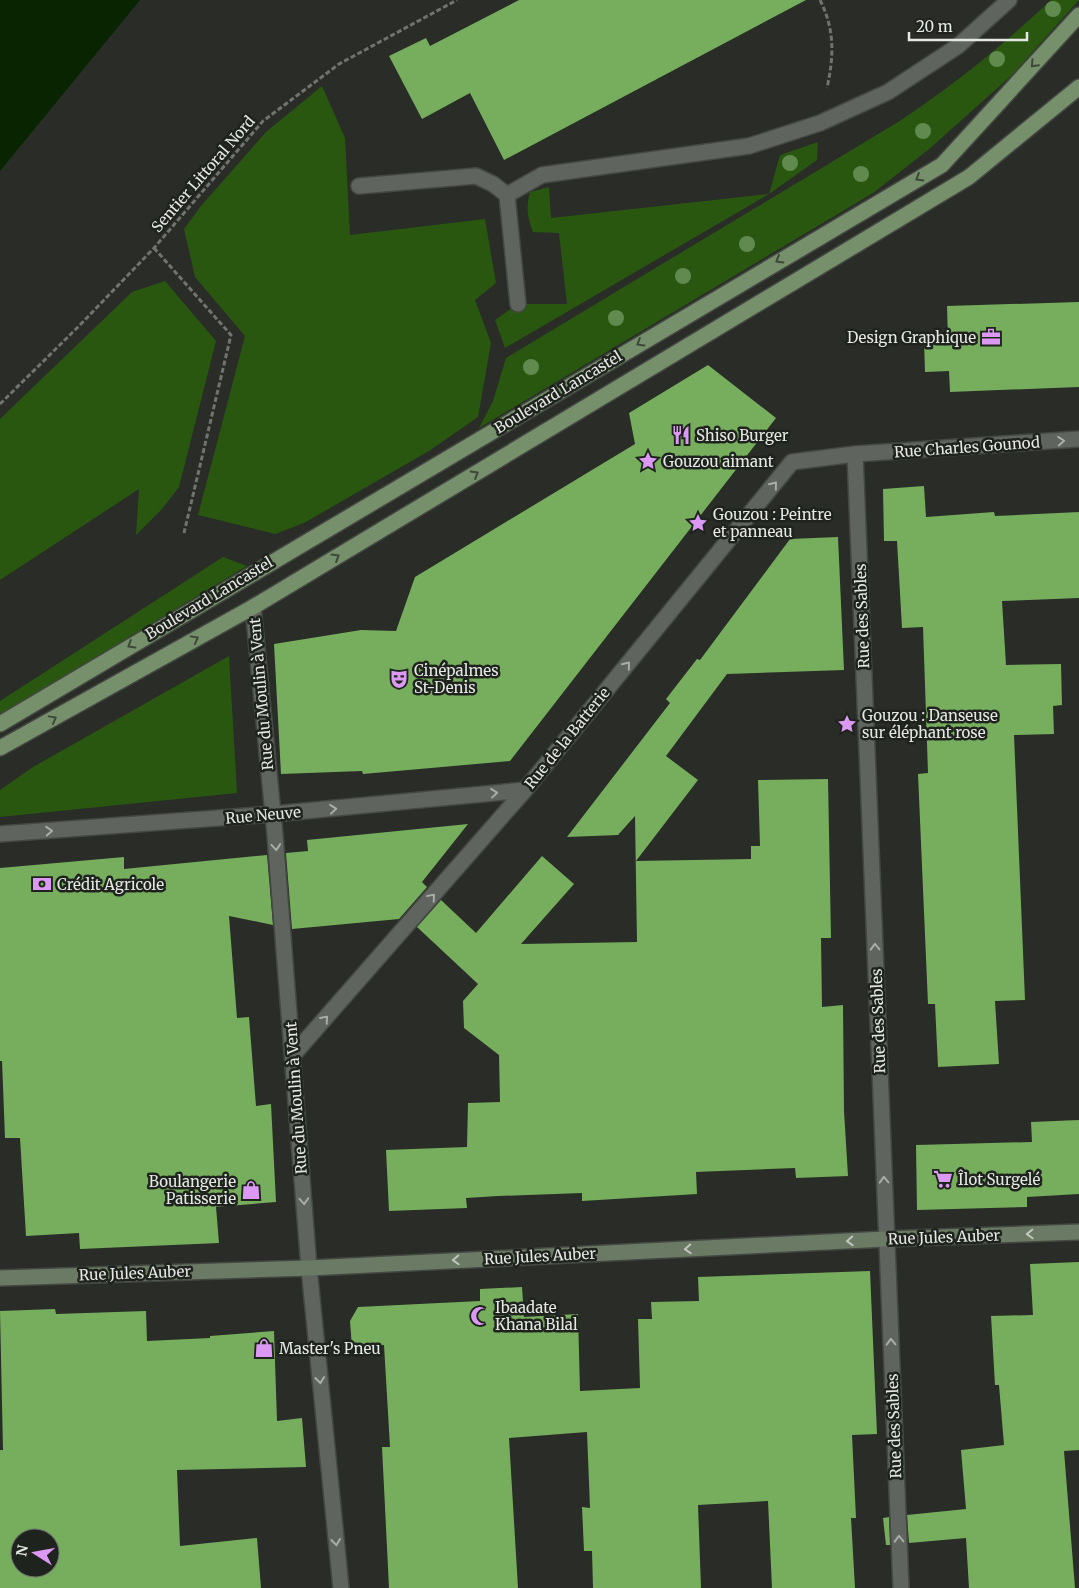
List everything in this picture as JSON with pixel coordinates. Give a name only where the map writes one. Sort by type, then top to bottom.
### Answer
[{"type":"main road","name":"Boulevard Lancastel","points":[[0,724],[942,164],[1079,15]]},
{"type":"main road","name":"Boulevard Lancastel","points":[[0,753],[5,745],[253,607],[969,177],[1079,87]]},
{"type":"street","points":[[507,195],[542,175],[749,146],[820,123],[888,92],[958,46],[1009,0]]},
{"type":"street","points":[[359,186],[476,176],[493,184],[507,195],[518,304]]},
{"type":"street","name":"Rue Charles Gounod","points":[[855,454],[1079,439]]},
{"type":"street","name":"Rue de la Batterie","points":[[293,1055],[525,790],[792,462],[855,454]]},
{"type":"street","name":"Rue des Sables","points":[[855,454],[901,1588]]},
{"type":"street","name":"Rue du Moulin à Vent","points":[[253,607],[273,814],[309,1268],[341,1588]]},
{"type":"street","name":"Rue Neuve","points":[[0,834],[273,814],[525,790]]},
{"type":"street","name":"Rue Jules Auber","points":[[0,1278],[309,1268],[886,1239],[1079,1232]]},
{"type":"path","name":"Sentier Littoral Nord","points":[[0,404],[154,248],[263,121],[340,64],[457,0]]},
{"type":"path","points":[[820,0],[833,36],[833,51],[820,123]]},
{"type":"path","points":[[154,248],[231,335],[184,533]]},
{"type":"green space","points":[[1051,0],[1079,0],[1011,76],[928,150],[873,193],[479,428],[493,401],[506,358],[898,122],[977,64]]},
{"type":"green space","points":[[322,86],[345,138],[350,235],[485,219],[496,283],[475,300],[491,343],[478,417],[429,451],[304,523],[275,534],[198,515],[245,336],[195,277],[184,229],[201,206],[266,132]]},
{"type":"green space","points":[[818,142],[817,160],[769,194],[780,155]]},
{"type":"green space","points":[[549,187],[551,218],[769,194],[505,348],[495,320],[518,304],[567,304],[559,233],[533,232],[528,212],[530,192]]},
{"type":"green space","points":[[165,281],[216,341],[179,487],[162,509],[136,535],[139,489],[0,580],[0,419],[132,292]]},
{"type":"green space","points":[[223,557],[247,566],[0,715],[0,701]]},
{"type":"green space","points":[[229,656],[237,793],[0,817],[0,790],[33,767]]},
{"type":"shaded area","points":[[0,0],[140,0],[0,171]]},
{"type":"building","points":[[519,0],[806,0],[504,160],[470,93],[422,119],[389,56],[426,38],[430,46]]},
{"type":"building","points":[[1079,302],[1079,387],[950,392],[949,371],[925,372],[924,340],[948,339],[947,306]]},
{"type":"building","points":[[708,365],[776,418],[510,761],[363,774],[362,771],[281,774],[274,644],[361,630],[396,631],[415,577],[635,444],[629,413]]},
{"type":"building","points":[[924,486],[926,517],[994,512],[995,516],[1079,512],[1079,598],[1002,601],[1006,665],[1061,664],[1062,705],[1053,706],[1054,734],[1014,735],[1025,1000],[995,1001],[999,1064],[938,1067],[935,1004],[928,1004],[918,774],[928,773],[923,627],[902,628],[897,541],[884,541],[883,489]]},
{"type":"building","points":[[838,537],[844,670],[727,674],[666,756],[698,780],[636,861],[751,859],[751,846],[760,846],[758,780],[828,779],[831,938],[821,938],[822,1007],[843,1005],[844,1111],[848,1176],[796,1178],[795,1168],[696,1172],[697,1194],[582,1201],[582,1193],[498,1196],[466,1198],[467,1208],[389,1211],[386,1150],[467,1147],[468,1103],[500,1102],[499,1055],[464,1028],[463,1001],[478,984],[417,927],[441,900],[476,933],[542,856],[574,884],[521,944],[637,942],[635,816],[618,835],[567,837],[670,703],[666,699],[697,659],[700,660],[790,539]]},
{"type":"building","points":[[468,824],[422,882],[427,887],[399,919],[292,929],[286,853],[308,851],[307,840]]},
{"type":"building","points":[[267,855],[273,925],[229,916],[237,1018],[249,1017],[256,1106],[271,1104],[276,1202],[216,1207],[219,1243],[80,1249],[79,1233],[26,1236],[20,1138],[5,1138],[2,1061],[0,1061],[0,868],[124,857],[124,869]]},
{"type":"building","points":[[1079,1120],[1079,1194],[1027,1197],[1027,1207],[917,1210],[916,1145],[1032,1142],[1031,1122]]},
{"type":"building","points":[[1079,1262],[1079,1450],[1064,1451],[1075,1588],[969,1588],[966,1538],[909,1543],[907,1515],[966,1509],[961,1450],[1004,1445],[999,1385],[995,1385],[991,1316],[1033,1315],[1030,1264]]},
{"type":"building","points":[[870,1271],[877,1434],[852,1435],[856,1518],[851,1518],[855,1588],[772,1588],[768,1501],[698,1505],[701,1588],[593,1588],[592,1551],[584,1551],[582,1507],[590,1508],[587,1432],[509,1438],[518,1588],[389,1588],[382,1447],[390,1447],[384,1345],[352,1348],[350,1321],[358,1307],[480,1301],[480,1289],[522,1287],[524,1317],[578,1314],[580,1391],[640,1388],[638,1319],[652,1319],[651,1302],[699,1301],[698,1277]]},
{"type":"building","points":[[55,1309],[56,1314],[146,1311],[147,1341],[210,1338],[210,1336],[274,1331],[277,1421],[302,1418],[306,1467],[177,1470],[180,1546],[257,1538],[261,1588],[0,1588],[0,1450],[3,1450],[0,1311]]},
{"type":"building","points":[[889,1517],[890,1545],[886,1545],[883,1518]]},
{"type":"place","name":"Design Graphique","points":[[991,337]]},
{"type":"place","name":"Shiso Burger","points":[[681,435]]},
{"type":"place","name":"Gouzou aimant","points":[[648,461]]},
{"type":"place","name":"Gouzou : Peintre et panneau","points":[[698,523]]},
{"type":"place","name":"Cinépalmes St-Denis","points":[[399,679]]},
{"type":"place","name":"Gouzou : Danseuse sur éléphant rose","points":[[847,724]]},
{"type":"place","name":"Crédit Agricole","points":[[42,884]]},
{"type":"place","name":"Îlot Surgelé","points":[[943,1179]]},
{"type":"place","name":"Boulangerie Patisserie","points":[[251,1190]]},
{"type":"place","name":"Ibaadate Khana Bilal","points":[[480,1316]]},
{"type":"place","name":"Master's Pneu","points":[[264,1348]]}]
